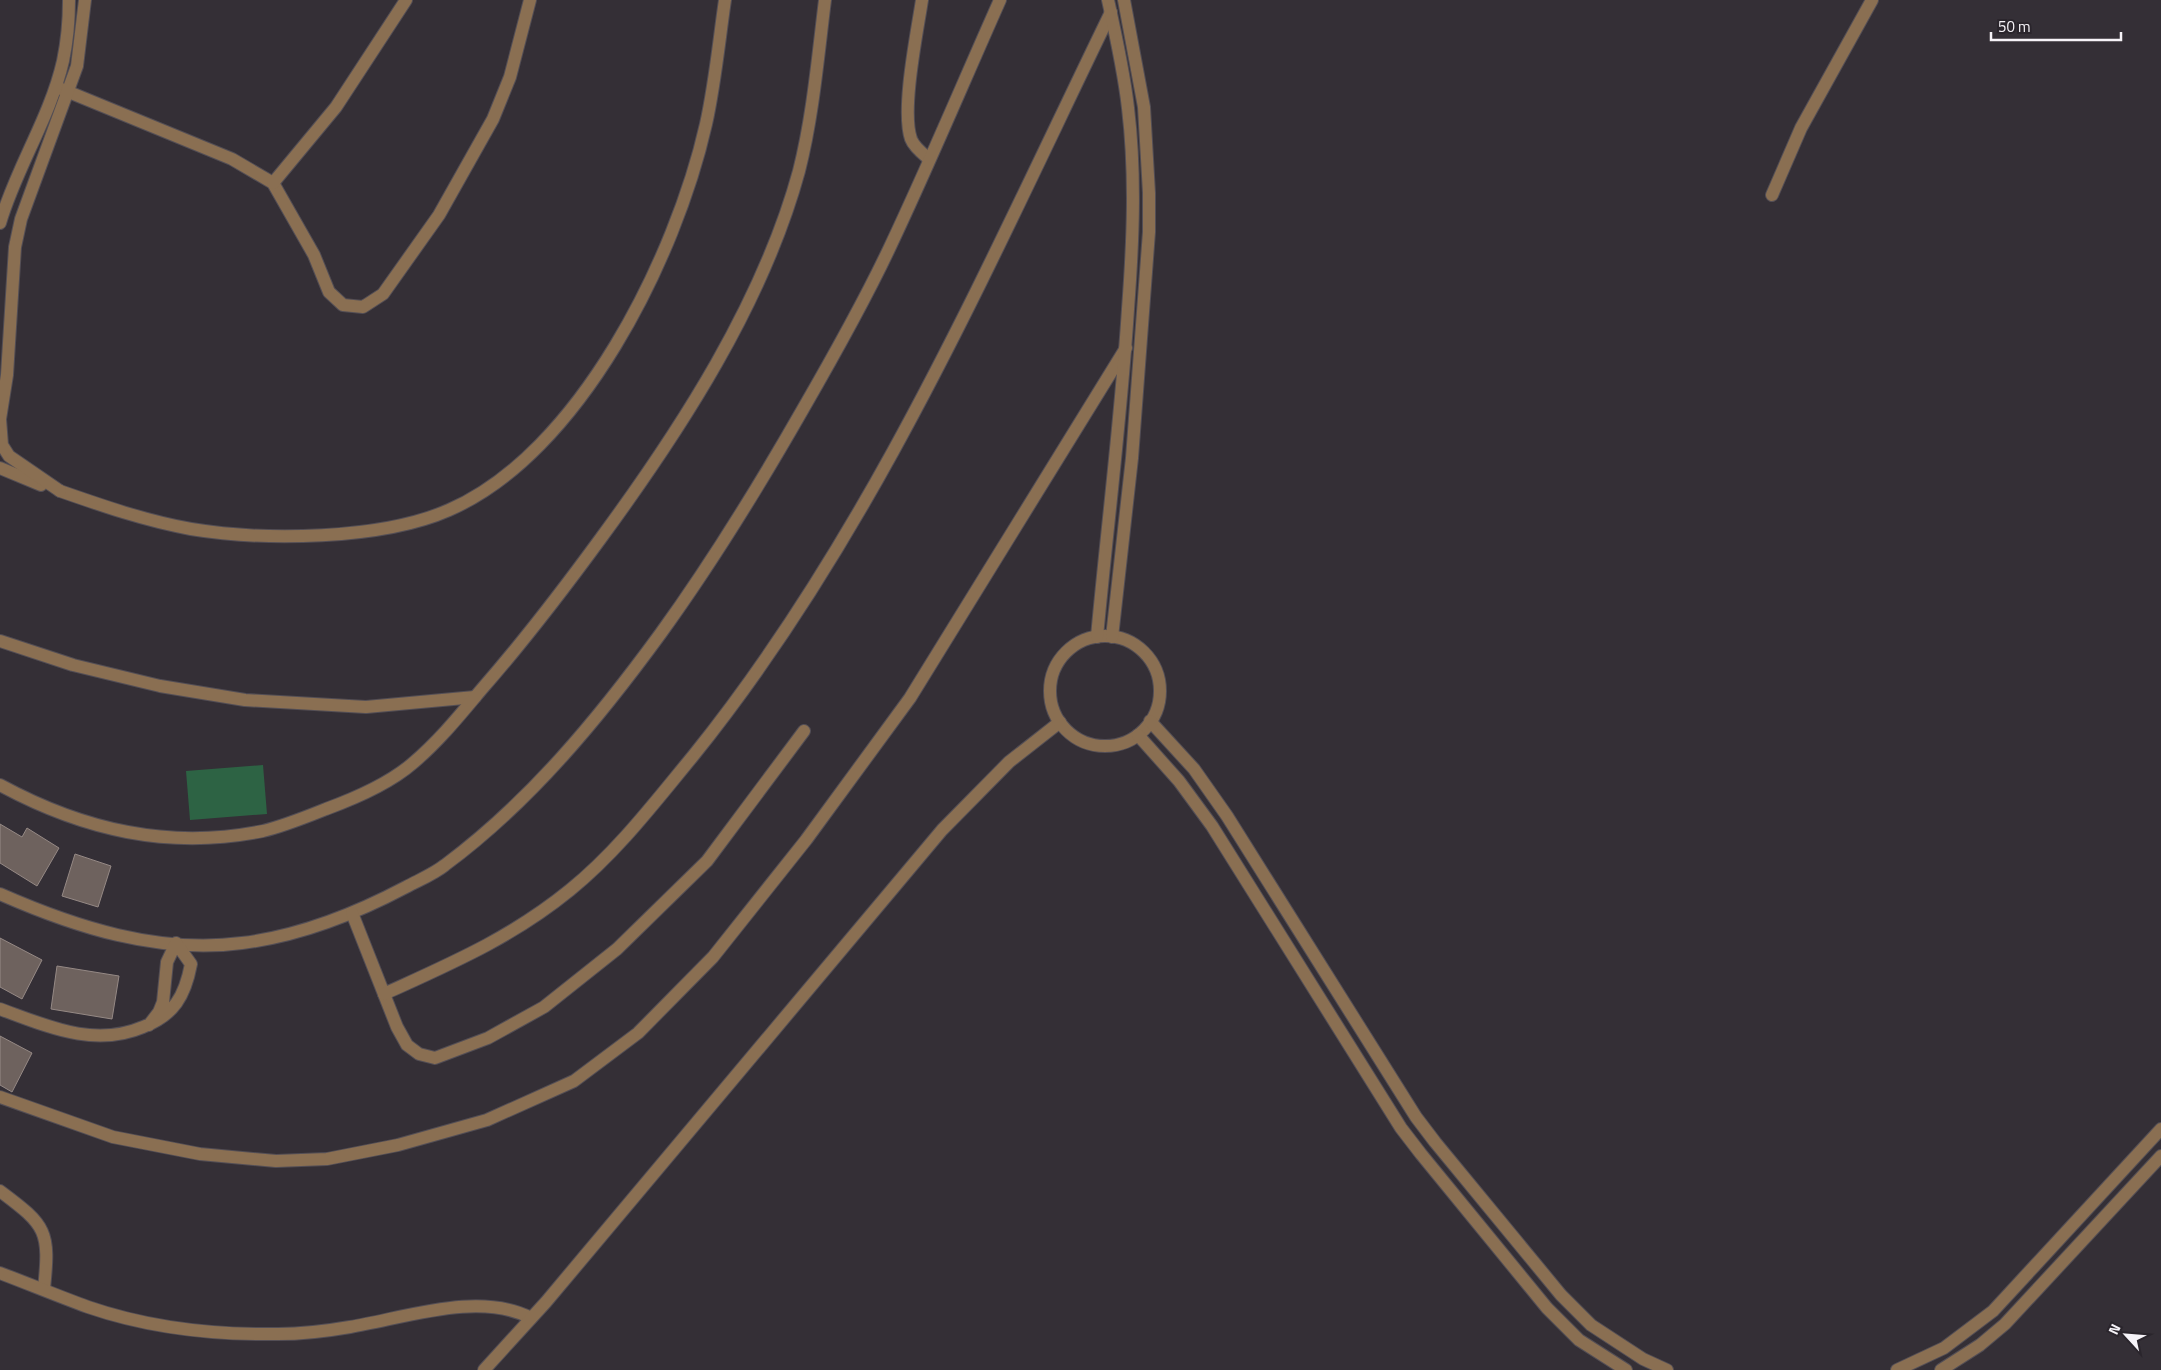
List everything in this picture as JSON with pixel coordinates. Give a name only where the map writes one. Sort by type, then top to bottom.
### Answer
[{"type":"street","points":[[0,223],[6,201],[63,62],[69,0]]},
{"type":"street","points":[[60,492],[10,456],[2,445],[0,419],[7,375],[15,247],[19,228],[77,66],[85,0]]},
{"type":"street","points":[[273,183],[336,107],[406,0]]},
{"type":"street","points":[[54,86],[232,159],[273,183],[314,255],[328,292],[343,305],[363,307],[383,294],[438,215],[493,119],[510,77],[530,0]]},
{"type":"street","points":[[0,468],[60,492],[117,511],[191,529],[241,534],[308,535],[349,533],[401,525],[449,510],[506,478],[544,443],[578,401],[614,346],[658,268],[688,187],[706,124],[725,0]]},
{"type":"street","points":[[0,785],[85,822],[142,836],[201,839],[264,830],[358,797],[411,765],[441,736],[536,627],[637,489],[695,399],[746,307],[776,236],[799,170],[813,90],[825,0]]},
{"type":"street","points":[[922,0],[910,86],[908,127],[912,141],[929,159]]},
{"type":"street","points":[[0,894],[57,918],[128,939],[204,946],[243,943],[302,931],[364,909],[443,868],[492,826],[555,765],[619,691],[684,601],[756,491],[838,348],[889,251],[1000,0]]},
{"type":"street","points":[[1112,637],[1132,448],[1149,232],[1149,193],[1144,107],[1124,0]]},
{"type":"street","points":[[1772,195],[1801,128],[1872,0]]},
{"type":"street","points":[[1097,637],[1126,348],[1134,193],[1129,109],[1110,6]]},
{"type":"street","points":[[384,994],[483,949],[524,924],[571,889],[616,846],[720,721],[763,662],[830,558],[873,485],[945,353],[1110,6]]},
{"type":"street","points":[[0,1097],[113,1137],[200,1154],[276,1160],[327,1159],[407,1142],[487,1120],[574,1081],[638,1033],[713,957],[806,840],[910,698],[1126,348]]},
{"type":"street","points":[[1097,637],[1112,637],[1138,647],[1153,664],[1158,679],[1160,695],[1150,721],[1138,735],[1112,746],[1091,744],[1072,735],[1060,722],[1051,699],[1052,678],[1056,667],[1069,650],[1078,644],[1097,637]]},
{"type":"street","points":[[0,641],[74,665],[160,686],[245,700],[366,707],[475,697]]},
{"type":"street","points":[[1150,721],[1194,769],[1227,816],[1416,1118],[1435,1142],[1561,1295],[1591,1325],[1643,1359],[1667,1370]]},
{"type":"street","points":[[484,1370],[531,1318],[942,830],[1009,762],[1060,722]]},
{"type":"street","points":[[352,913],[384,994],[407,1045],[419,1054],[435,1058],[488,1038],[544,1006],[617,949],[707,861],[804,731]]},
{"type":"street","points":[[1138,735],[1179,781],[1212,826],[1401,1128],[1547,1308],[1579,1340],[1626,1370]]},
{"type":"street","points":[[0,1008],[54,1029],[98,1038],[127,1034],[161,1020],[178,1001],[189,977],[191,964],[176,943]]},
{"type":"street","points":[[149,1025],[159,1012],[163,1002],[167,962],[176,943]]},
{"type":"street","points":[[1897,1370],[1944,1348],[1992,1310],[2161,1128]]},
{"type":"street","points":[[1942,1370],[1973,1350],[2005,1324],[2161,1156]]},
{"type":"street","points":[[0,1191],[26,1210],[40,1225],[46,1239],[48,1257],[44,1289]]},
{"type":"street","points":[[0,1272],[89,1307],[147,1323],[200,1331],[279,1334],[348,1328],[436,1311],[476,1306],[507,1308],[531,1318]]},
{"type":"green space","points":[[263,765],[267,814],[190,820],[186,771]]},
{"type":"building","points":[[0,824],[22,837],[27,828],[59,848],[37,886],[0,863]]},
{"type":"building","points":[[75,854],[111,866],[98,907],[62,896]]},
{"type":"building","points":[[0,938],[42,960],[22,999],[0,987]]},
{"type":"building","points":[[57,966],[119,976],[112,1019],[51,1009]]},
{"type":"building","points":[[0,1036],[32,1053],[12,1092],[0,1085]]}]
